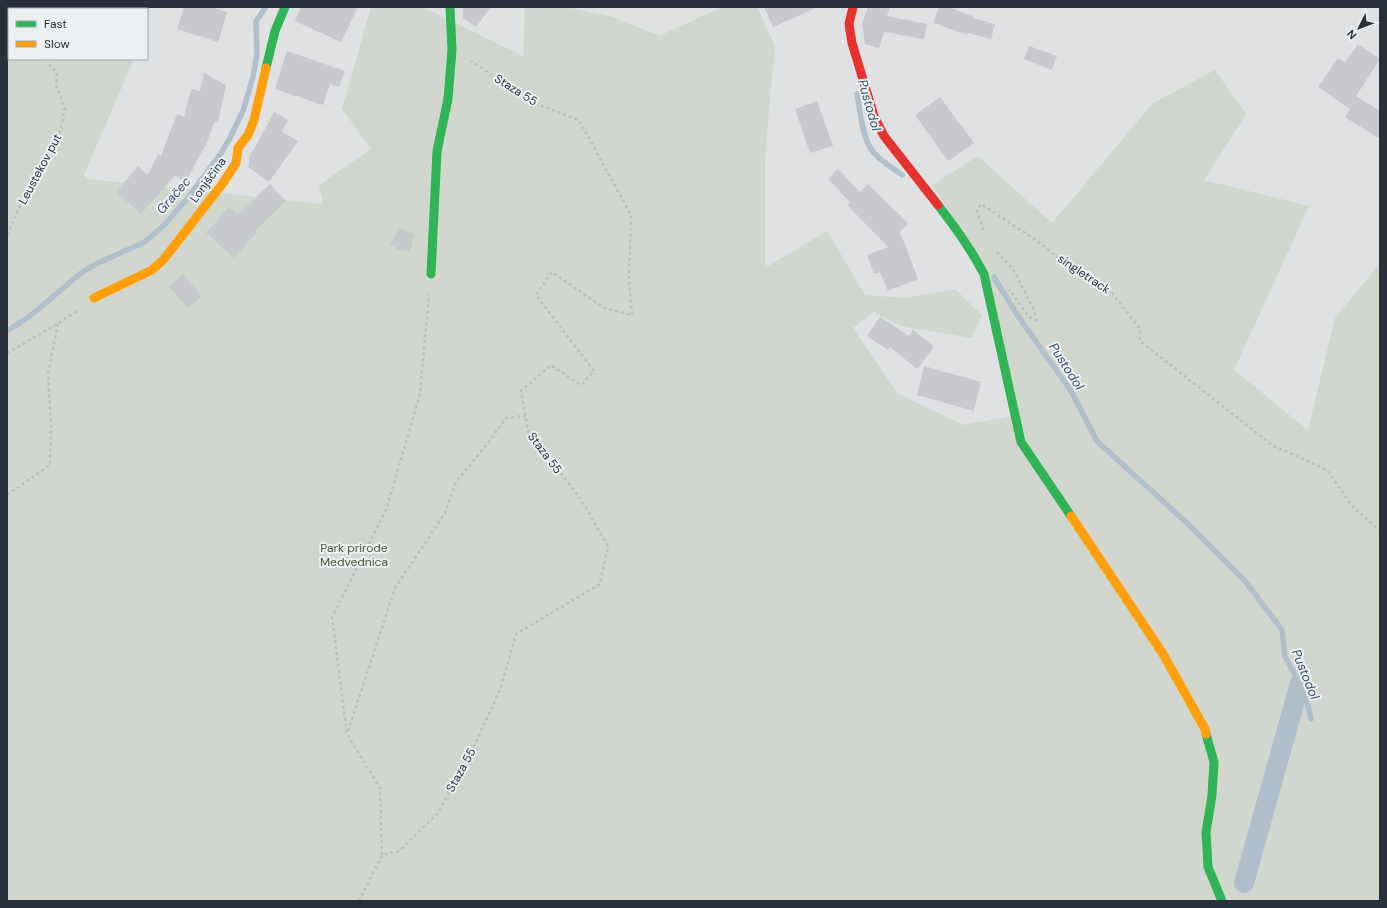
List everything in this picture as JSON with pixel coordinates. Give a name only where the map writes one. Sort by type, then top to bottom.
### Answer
[{"type":"street","name":"Lonjščina","points":[[94,298],[152,270],[164,259],[236,164],[238,148],[248,135],[254,120],[275,31],[285,7]]},
{"type":"street","points":[[431,274],[437,151],[448,99],[452,50],[450,7]]},
{"type":"street","points":[[853,7],[849,24],[852,43],[874,116],[884,136],[954,224],[984,274],[1020,442],[1163,654],[1205,729],[1214,762],[1212,796],[1206,832],[1208,867],[1222,901]]},
{"type":"path","name":"Staza 55","points":[[382,855],[399,850],[438,813],[468,760],[500,690],[516,634],[600,584],[608,546],[580,498],[528,432],[521,391],[551,365],[581,385],[594,371],[536,294],[552,272],[604,308],[632,315],[629,280],[631,215],[579,120],[532,102],[452,50]]},
{"type":"path","name":"Leustekov put","points":[[7,235],[25,195],[60,132],[64,118],[65,108],[56,85],[57,73],[49,64],[48,60]]},
{"type":"path","name":"singletrack","points":[[983,232],[977,211],[981,204],[1036,240],[1070,267],[1112,293],[1140,330],[1140,341],[1272,445],[1328,470],[1352,506],[1380,531]]},
{"type":"path","points":[[984,274],[1009,289],[1029,317],[1036,320],[1034,310],[1013,269],[994,248]]},
{"type":"path","points":[[359,901],[382,855],[380,788],[347,734],[332,617],[387,507],[420,394],[431,274]]},
{"type":"path","points":[[7,353],[71,316],[94,298]]},
{"type":"path","points":[[7,495],[50,465],[51,424],[48,374],[58,324]]},
{"type":"path","points":[[347,734],[395,588],[445,513],[456,482],[488,443],[506,418],[525,416]]},
{"type":"green space","name":"Park prirode Medvednica","points":[[7,7],[150,7],[148,18],[148,8],[8,8],[8,60],[134,60],[84,175],[88,179],[323,204],[319,185],[371,149],[342,109],[371,7],[423,7],[523,56],[525,7],[566,7],[613,17],[659,36],[722,7],[757,7],[775,46],[765,154],[765,268],[827,231],[865,295],[905,298],[955,289],[982,315],[972,338],[901,326],[874,312],[853,328],[898,394],[964,425],[1017,415],[983,262],[932,185],[978,156],[1052,223],[1153,103],[1215,70],[1246,114],[1204,180],[1309,206],[1234,370],[1308,430],[1335,318],[1380,263],[1380,901],[7,901]]},
{"type":"building","points":[[184,7],[211,7],[227,12],[218,42],[177,29]]},
{"type":"building","points":[[301,7],[358,7],[341,42],[295,21]]},
{"type":"building","points":[[463,7],[491,7],[476,27],[463,18]]},
{"type":"building","points":[[764,7],[818,7],[773,27]]},
{"type":"building","points":[[868,7],[890,7],[887,16],[927,24],[924,39],[884,32],[879,48],[865,44],[862,24]]},
{"type":"building","points":[[939,7],[948,7],[974,17],[973,18],[995,24],[991,39],[968,33],[967,35],[933,23]]},
{"type":"building","points":[[1358,44],[1380,59],[1356,96],[1380,111],[1380,139],[1345,117],[1350,109],[1318,87],[1338,58],[1345,63]]},
{"type":"building","points":[[1029,46],[1057,56],[1052,70],[1024,59]]},
{"type":"building","points":[[287,51],[345,71],[339,87],[330,84],[323,105],[275,89]]},
{"type":"building","points":[[204,73],[226,85],[218,122],[215,121],[207,142],[186,182],[175,176],[141,214],[116,192],[138,166],[148,175],[158,154],[161,156],[177,114],[184,117],[191,89],[200,91]]},
{"type":"building","points":[[940,97],[974,143],[948,161],[915,115]]},
{"type":"building","points":[[817,101],[833,146],[810,153],[795,109]]},
{"type":"building","points":[[274,112],[288,120],[282,132],[298,141],[269,182],[248,167],[250,155]]},
{"type":"building","points":[[838,169],[860,192],[868,184],[908,223],[900,232],[918,279],[888,291],[880,272],[874,274],[867,255],[888,247],[847,205],[850,202],[828,179]]},
{"type":"building","points":[[270,184],[286,201],[255,231],[257,232],[234,258],[206,233],[229,207],[238,215]]},
{"type":"building","points":[[400,228],[414,234],[410,252],[398,250],[390,244]]},
{"type":"building","points":[[183,274],[202,296],[188,308],[169,287]]},
{"type":"building","points":[[880,317],[909,336],[913,330],[934,347],[917,369],[890,347],[888,350],[867,336]]},
{"type":"building","points":[[924,366],[981,382],[974,411],[917,395]]},
{"type":"waterway","name":"Gračec","points":[[7,331],[30,316],[81,273],[98,263],[145,242],[165,224],[188,198],[219,156],[229,140],[243,111],[253,77],[257,54],[256,21],[266,7]]},
{"type":"waterway","name":"Pustodol","points":[[857,94],[863,130],[871,149],[881,160],[902,175]]},
{"type":"waterway","name":"Pustodol","points":[[994,277],[1016,313],[1071,391],[1097,441],[1189,525],[1245,581],[1282,630],[1285,657],[1300,683],[1311,719]]},
{"type":"waterway","points":[[1244,883],[1300,683]]},
{"type":"traffic: fast","points":[[266,68],[275,31],[285,7]]},
{"type":"traffic: fast","points":[[431,274],[437,151],[448,99],[452,50],[450,7]]},
{"type":"traffic: fast","points":[[938,205],[962,238],[984,274],[1021,442],[1071,516]]},
{"type":"traffic: fast","points":[[1206,734],[1214,762],[1212,796],[1206,832],[1208,867],[1222,901]]},
{"type":"traffic: slow","points":[[94,298],[152,270],[164,259],[223,183],[236,163],[238,148],[248,135],[254,120],[266,68]]},
{"type":"traffic: slow","points":[[1071,516],[1163,654],[1205,729],[1206,734]]},
{"type":"traffic: jam","points":[[853,7],[849,24],[852,43],[874,116],[884,136],[938,205]]}]
